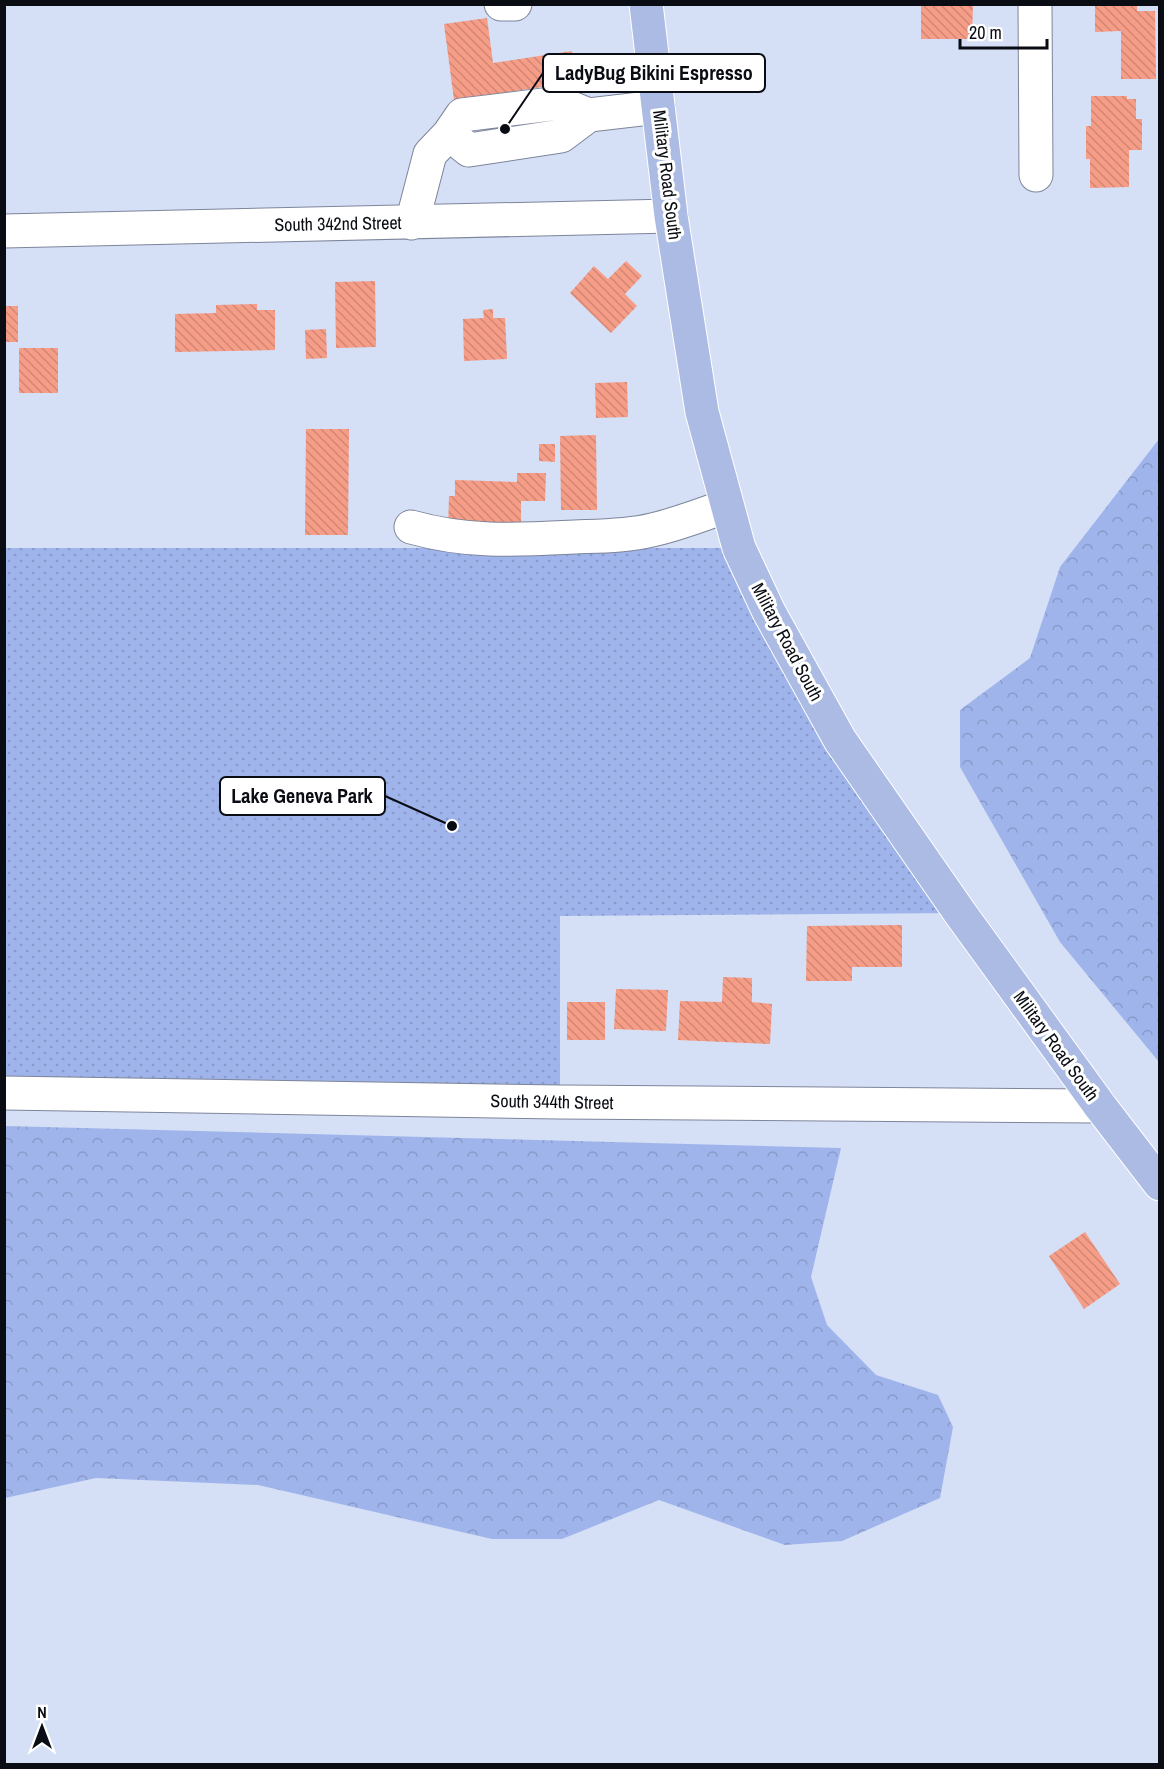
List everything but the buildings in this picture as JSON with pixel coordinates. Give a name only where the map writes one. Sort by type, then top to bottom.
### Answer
[{"type":"main road","name":"Military Road South","points":[[646,4],[671,216],[702,412],[739,548],[769,612],[840,740],[960,913],[1100,1106],[1160,1184]]},
{"type":"street","points":[[501,4],[515,4]]},
{"type":"street","points":[[1035,4],[1036,175]]},
{"type":"street","points":[[412,223],[430,154],[449,134],[462,115],[559,103],[590,115],[658,107]]},
{"type":"street","name":"South 342nd Street","points":[[4,231],[671,216]]},
{"type":"street","points":[[411,527],[468,539],[522,540],[607,536],[649,531],[726,506]]},
{"type":"street","name":"South 344th Street","points":[[4,1093],[572,1102],[1100,1106]]},
{"type":"green space","points":[[1159,439],[1159,1062],[1060,942],[960,767],[960,710],[1030,658],[1060,567]]},
{"type":"green space","points":[[5,548],[739,548],[960,913],[560,916],[560,1102],[5,1093]]},
{"type":"green space","points":[[5,1126],[841,1148],[811,1277],[827,1325],[876,1375],[938,1395],[953,1427],[940,1498],[842,1541],[785,1545],[659,1500],[562,1539],[492,1539],[258,1485],[96,1478],[5,1498]]},
{"type":"place","name":"LadyBug Bikini Espresso","points":[[505,129]]},
{"type":"place","name":"Lake Geneva Park","points":[[452,826]]}]
